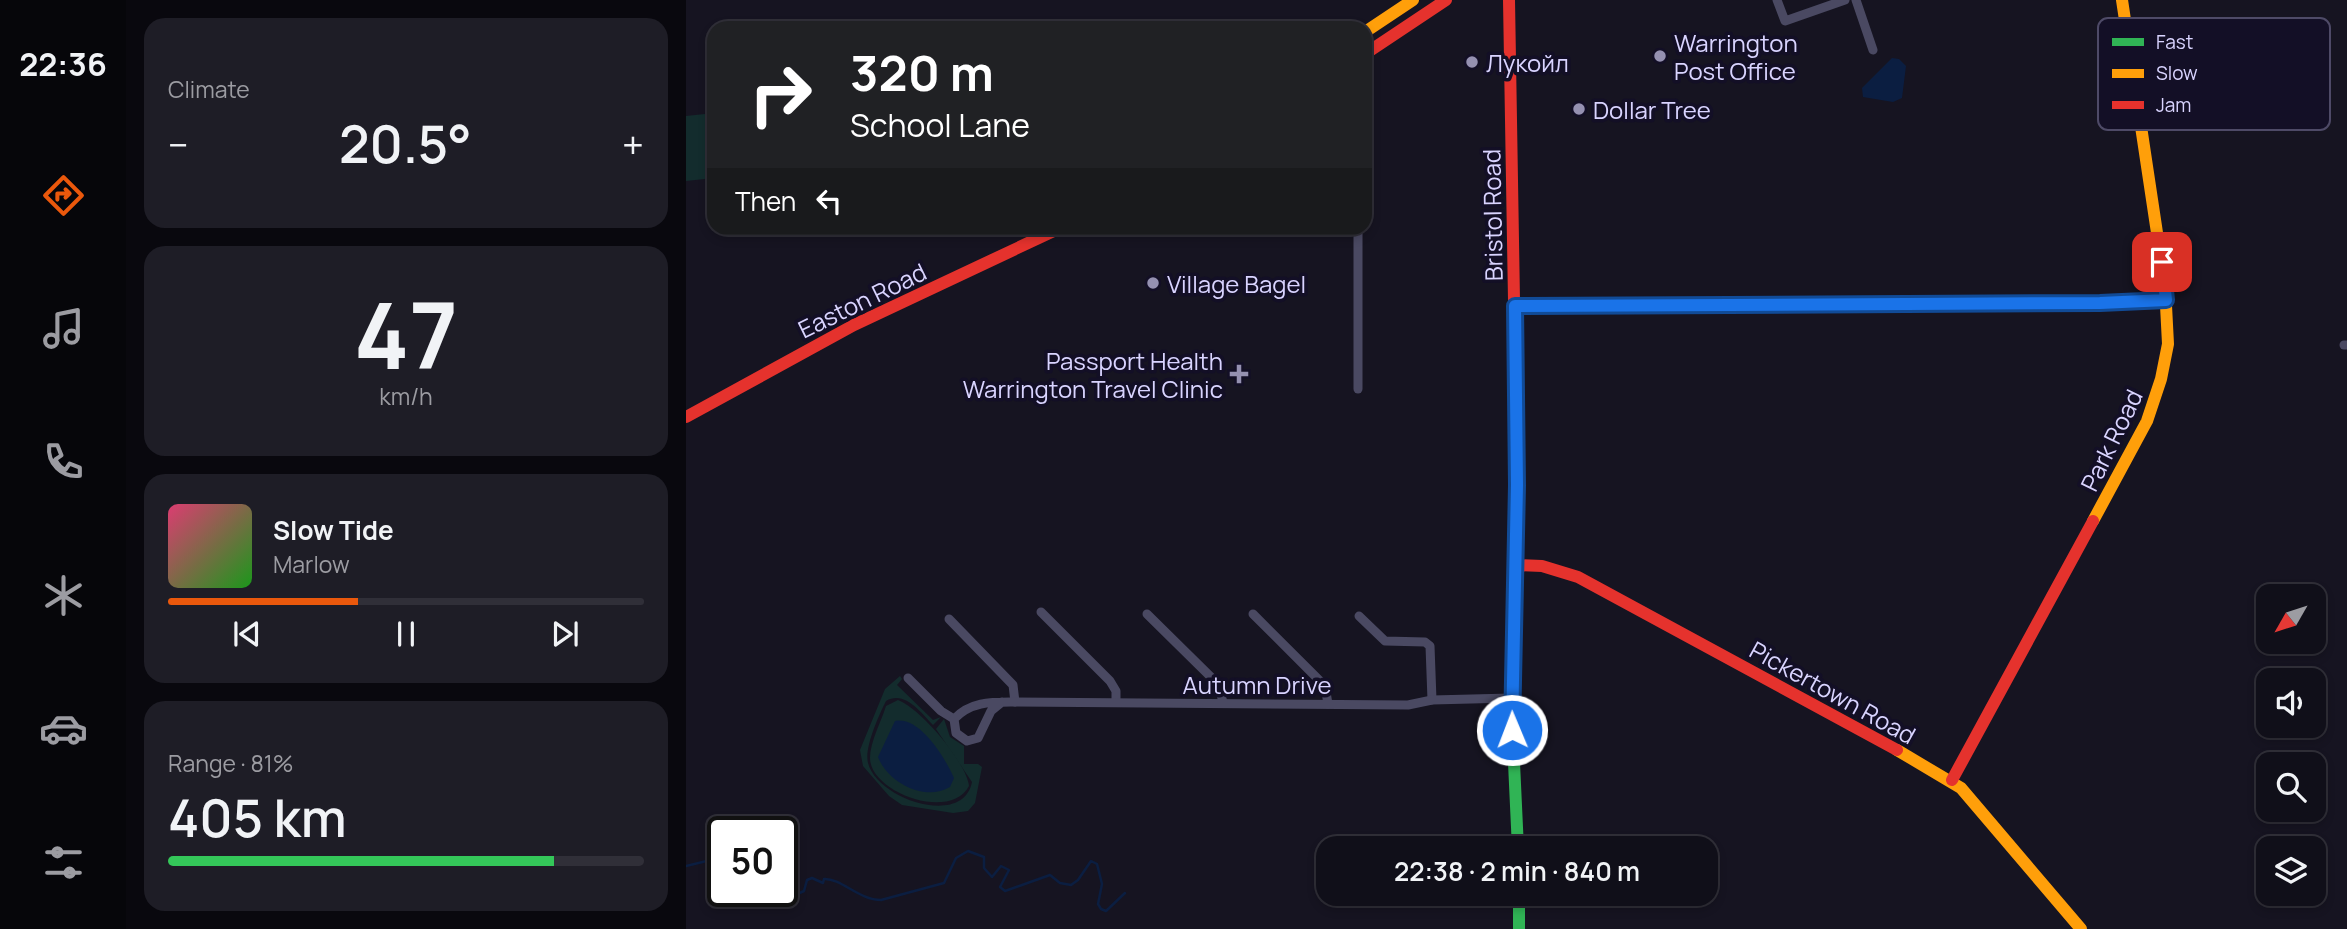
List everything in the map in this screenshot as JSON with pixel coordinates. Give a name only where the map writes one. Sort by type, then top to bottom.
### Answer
[{"type":"main road","points":[[1372,27],[1413,0]]},
{"type":"main road","points":[[1372,49],[1446,0]]},
{"type":"main road","name":"Bristol Road","points":[[1509,0],[1515,306],[1511,698],[1517,836]]},
{"type":"main road","name":"Park Road","points":[[2122,0],[2125,18]]},
{"type":"main road","name":"Park Road","points":[[1952,780],[2147,422],[2161,379],[2168,344],[2166,300],[2141,130]]},
{"type":"main road","name":"Easton Road","points":[[686,417],[854,326],[1045,235]]},
{"type":"main road","name":"Pickertown Road","points":[[1514,565],[1542,566],[1578,577],[1952,780],[2081,929]]},
{"type":"main road","points":[[1519,906],[1519,929]]},
{"type":"street","points":[[1777,0],[1785,21],[1845,0]]},
{"type":"street","points":[[1856,0],[1873,50]]},
{"type":"street","points":[[1358,235],[1358,389]]},
{"type":"street","points":[[1515,306],[2086,304],[2166,300]]},
{"type":"street","points":[[1041,612],[1110,681],[1116,691],[1116,702]]},
{"type":"street","points":[[1147,614],[1219,686],[1223,703]]},
{"type":"street","points":[[1253,614],[1325,686],[1328,704]]},
{"type":"street","points":[[1359,616],[1385,641],[1425,642],[1430,646],[1432,700]]},
{"type":"street","points":[[949,619],[1012,683],[1016,702]]},
{"type":"street","points":[[908,678],[941,711],[954,719],[958,735],[967,741],[975,740],[984,729],[991,711],[1002,702]]},
{"type":"street","name":"Autumn Drive","points":[[954,719],[974,705],[1002,702],[1408,705],[1432,700],[1511,698]]},
{"type":"green space","points":[[707,114],[707,179],[686,181],[686,116]]},
{"type":"green space","points":[[900,676],[902,679],[897,685],[933,720],[941,717],[933,725],[912,704],[900,698],[886,701],[870,740],[868,763],[875,776],[887,788],[902,797],[938,806],[953,804],[965,796],[972,782],[936,729],[944,719],[950,737],[964,746],[964,764],[978,764],[982,767],[975,803],[968,811],[953,813],[902,805],[889,796],[863,766],[860,750],[885,689]]},
{"type":"green space","points":[[898,700],[930,725],[960,764],[969,786],[959,797],[946,802],[912,798],[883,782],[873,770],[870,752],[874,739],[886,706]]},
{"type":"water","points":[[1892,58],[1899,59],[1906,66],[1902,98],[1893,102],[1863,97],[1862,88]]},
{"type":"water","points":[[895,721],[914,725],[930,740],[954,778],[950,787],[940,791],[919,791],[890,775],[878,757]]},
{"type":"waterway","points":[[798,894],[804,891],[807,880],[812,878],[823,883],[824,879],[837,882],[865,897],[881,900],[944,883],[956,858],[968,851],[984,857],[984,868],[992,877],[1001,866],[1009,870],[1000,887],[1005,891],[1050,875],[1060,883],[1071,885],[1078,880],[1091,861],[1097,864],[1102,884],[1098,904],[1101,909],[1106,911],[1125,893]]},
{"type":"waterway","points":[[686,866],[707,861]]},
{"type":"traffic: fast","points":[[1516,421],[1511,698],[1517,836]]},
{"type":"traffic: fast","points":[[1519,906],[1519,929]]},
{"type":"traffic: slow","points":[[1372,27],[1413,0]]},
{"type":"traffic: slow","points":[[2122,0],[2125,18]]},
{"type":"traffic: slow","points":[[2093,521],[2147,421],[2161,379],[2168,344],[2165,286],[2142,130]]},
{"type":"traffic: slow","points":[[1897,750],[1961,788],[2081,929]]},
{"type":"traffic: jam","points":[[1372,49],[1446,0]]},
{"type":"traffic: jam","points":[[1509,0],[1516,421]]},
{"type":"traffic: jam","points":[[686,417],[854,325],[1045,235]]},
{"type":"traffic: jam","points":[[1952,780],[2093,521]]},
{"type":"traffic: jam","points":[[1514,565],[1542,566],[1578,577],[1897,750]]},
{"type":"place","name":"Warrington Post Office","points":[[1660,56]]},
{"type":"place","name":"Лукойл","points":[[1472,62]]},
{"type":"place","name":"Dollar Tree","points":[[1579,109]]},
{"type":"place","name":"Village Bagel","points":[[1153,283]]},
{"type":"place","name":"Passport Health Warrington Travel Clinic","points":[[1239,374]]},
{"type":"route","points":[[1512,730],[1517,485],[1515,306],[2100,303],[2166,300],[2162,262]]}]
